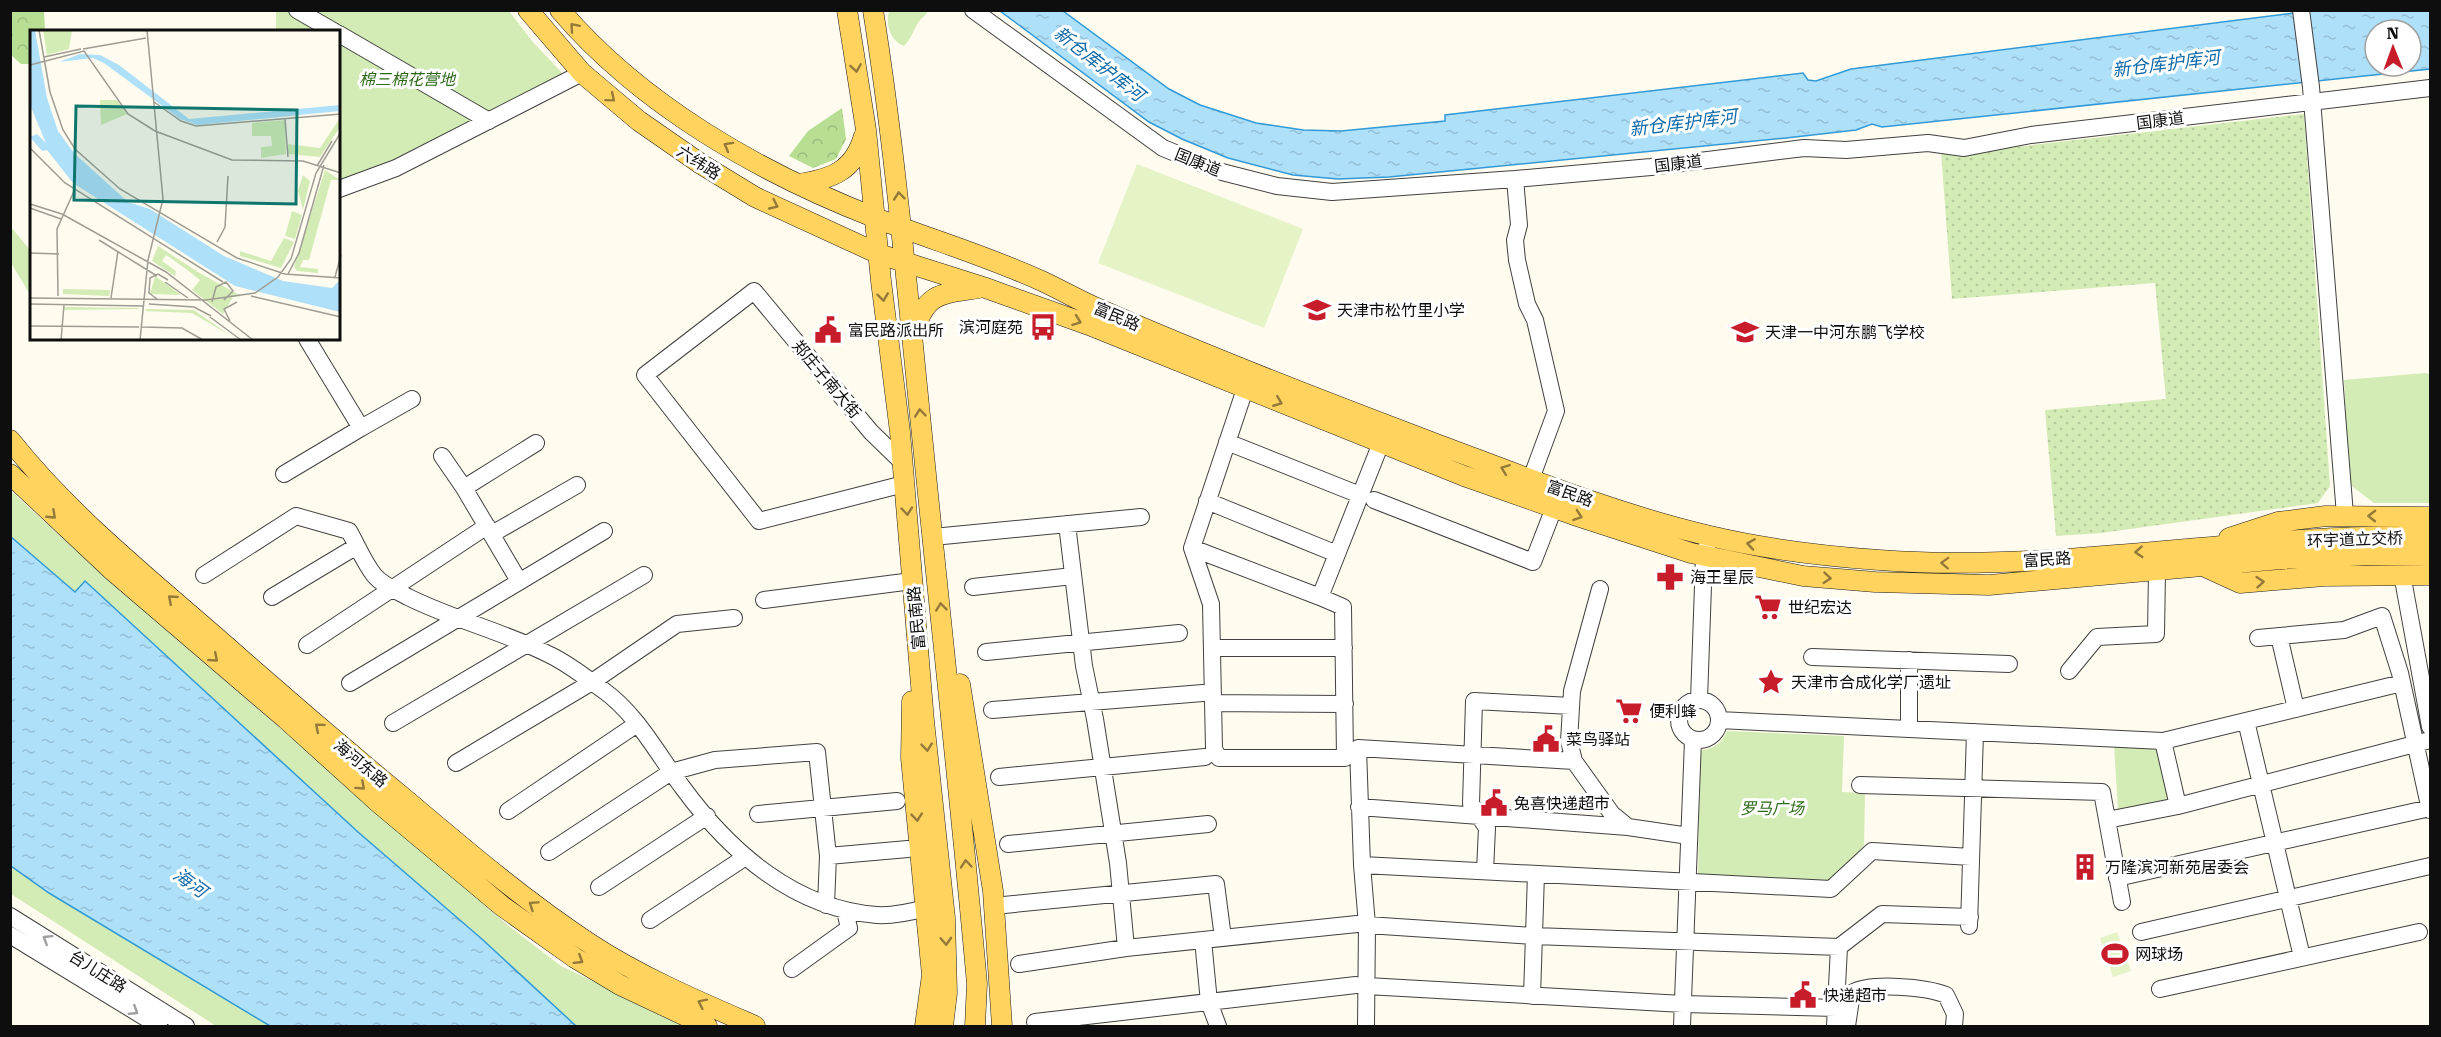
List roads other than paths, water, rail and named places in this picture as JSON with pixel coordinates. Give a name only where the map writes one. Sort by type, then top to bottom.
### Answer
[{"type":"main road","name":"六纬路","points":[[528,10],[582,74],[639,121],[700,164],[755,196],[879,254],[905,263]]},
{"type":"main road","name":"六纬路","points":[[560,10],[587,42],[633,82],[702,131],[798,184],[875,218]]},
{"type":"main road","points":[[847,10],[866,130],[875,218]]},
{"type":"main road","points":[[873,10],[889,109],[912,338]]},
{"type":"main road","points":[[798,184],[826,178],[851,164],[860,152],[866,130]]},
{"type":"main road","name":"富民路","points":[[875,218],[1041,280],[1096,308],[1356,414],[1618,511],[1709,536],[1808,553],[1871,560],[1988,564],[2198,548],[2281,551]]},
{"type":"main road","name":"富民南路","points":[[875,218],[903,463],[924,721],[945,918],[948,968],[944,1023]]},
{"type":"main road","name":"富民路","points":[[905,263],[983,287],[1089,325],[1381,443],[1554,508],[1704,557],[1803,576],[1875,582],[1989,585],[2205,567],[2281,551]]},
{"type":"main road","points":[[912,338],[924,306],[935,297],[983,287]]},
{"type":"main road","name":"富民南路","points":[[912,338],[946,650],[977,984],[975,1026]]},
{"type":"main road","name":"海河东路","points":[[10,440],[75,510],[150,579],[290,702],[523,898],[594,947],[645,975],[755,1026]]},
{"type":"main road","name":"海河东路","points":[[10,474],[113,571],[286,719],[380,804],[502,906],[575,958],[620,985],[707,1026]]},
{"type":"main road","points":[[2198,548],[2278,522],[2345,515],[2430,517]]},
{"type":"main road","name":"环宇道立交桥","points":[[2281,551],[2369,537],[2430,537]]},
{"type":"main road","name":"环宇道立交桥","points":[[2281,551],[2430,555]]},
{"type":"main road","points":[[2205,567],[2240,584],[2324,576],[2430,575]]},
{"type":"main road","points":[[946,650],[963,691],[993,906],[1002,1026]]},
{"type":"main road","points":[[919,654],[914,674],[910,758],[932,975],[925,1026]]},
{"type":"street","points":[[297,10],[332,30]]},
{"type":"street","name":"国康道","points":[[972,10],[1163,147],[1222,172],[1277,186],[1332,192],[1515,180],[1651,167],[1804,148],[1846,150],[1928,143],[1964,148],[2031,135],[2311,94],[2430,88]]},
{"type":"street","points":[[2301,10],[2311,94],[2345,515]]},
{"type":"street","points":[[340,35],[489,121]]},
{"type":"street","points":[[340,189],[396,168],[582,74]]},
{"type":"street","points":[[1515,180],[1519,225],[1515,240],[1517,260],[1527,304],[1536,320],[1556,411],[1531,479]]},
{"type":"street","name":"郑庄子南大街","points":[[903,463],[871,432],[754,291],[645,375],[759,521],[904,484]]},
{"type":"street","points":[[308,340],[361,428]]},
{"type":"street","points":[[1192,548],[1343,607],[1345,758],[1219,758],[1214,749],[1208,698],[1212,648],[1211,604],[1192,548],[1245,388]]},
{"type":"street","points":[[284,474],[412,399]]},
{"type":"street","points":[[1227,442],[1533,562],[1554,508]]},
{"type":"street","points":[[464,488],[536,443]]},
{"type":"street","points":[[1320,597],[1338,554],[1367,497],[1381,443]]},
{"type":"street","points":[[442,456],[464,488],[519,581]]},
{"type":"street","points":[[307,645],[392,589],[489,530],[577,485]]},
{"type":"street","points":[[1207,501],[1338,554]]},
{"type":"street","points":[[204,575],[296,516],[349,531],[375,576],[392,589],[427,606],[551,655],[615,698],[637,724],[671,772],[744,858],[779,882],[826,905],[845,910],[880,915],[926,908]]},
{"type":"street","points":[[933,537],[1141,517]]},
{"type":"street","points":[[1067,524],[1081,643],[1113,834],[1126,948]]},
{"type":"street","points":[[350,683],[604,531]]},
{"type":"street","points":[[1699,700],[1704,557],[1709,536]]},
{"type":"street","points":[[272,597],[357,546]]},
{"type":"street","points":[[2069,671],[2097,637],[2156,634],[2157,571]]},
{"type":"street","points":[[2402,574],[2430,727]]},
{"type":"street","points":[[393,723],[644,575]]},
{"type":"street","points":[[973,587],[1073,576]]},
{"type":"street","points":[[764,600],[912,581]]},
{"type":"street","points":[[1600,589],[1572,691],[1569,741],[1574,761],[1612,814],[1628,827]]},
{"type":"street","points":[[2117,878],[2430,809],[2423,742],[2382,616],[2344,630],[2258,638]]},
{"type":"street","points":[[456,763],[592,682],[677,624],[734,618]]},
{"type":"street","points":[[986,652],[1179,633]]},
{"type":"street","points":[[2279,636],[2296,709]]},
{"type":"street","points":[[1212,648],[1344,648]]},
{"type":"street","points":[[1812,657],[2009,664]]},
{"type":"street","points":[[1909,660],[1909,729]]},
{"type":"street","points":[[1719,720],[2163,741],[2402,683]]},
{"type":"street","points":[[992,710],[1208,698],[1345,704]]},
{"type":"street","points":[[1699,700],[1715,708],[1719,720],[1711,736],[1694,740],[1683,733],[1679,714],[1687,704],[1699,700]]},
{"type":"street","points":[[1485,871],[1487,828],[1471,804],[1474,701],[1571,705]]},
{"type":"street","points":[[2246,720],[2302,957]]},
{"type":"street","points":[[508,811],[637,724]]},
{"type":"street","points":[[1019,964],[1126,948],[1362,924],[1534,936],[1839,947],[1882,914],[1969,922],[1975,732]]},
{"type":"street","points":[[1682,1026],[1694,740]]},
{"type":"street","points":[[2163,741],[2178,806]]},
{"type":"street","points":[[2107,820],[2178,806],[2423,742]]},
{"type":"street","points":[[1366,1026],[1362,986],[1362,865],[1358,748],[1574,761]]},
{"type":"street","points":[[549,852],[671,772],[714,760],[817,752],[828,856],[826,905]]},
{"type":"street","points":[[999,777],[1205,757]]},
{"type":"street","points":[[1860,785],[2102,792],[2122,902]]},
{"type":"street","points":[[758,814],[897,801]]},
{"type":"street","points":[[1359,807],[1628,827],[1689,836]]},
{"type":"street","points":[[599,887],[707,816]]},
{"type":"street","points":[[1008,844],[1208,824]]},
{"type":"street","points":[[828,856],[908,849]]},
{"type":"street","points":[[1362,865],[1831,889],[1872,851],[1971,857]]},
{"type":"street","points":[[650,920],[744,858]]},
{"type":"street","points":[[2141,932],[2430,866]]},
{"type":"street","points":[[1532,996],[1536,874]]},
{"type":"street","points":[[993,906],[1216,884],[1222,938]]},
{"type":"street","points":[[792,969],[849,928],[845,910]]},
{"type":"street","name":"台儿庄路","points":[[13,930],[159,1026]]},
{"type":"street","name":"台儿庄路","points":[[13,930],[186,1026]]},
{"type":"street","points":[[2160,989],[2419,932]]},
{"type":"street","points":[[1203,940],[1209,1002],[1218,1026]]},
{"type":"street","points":[[1835,1026],[1839,947]]},
{"type":"street","points":[[1035,1022],[1362,986],[1683,1004],[1836,1008]]},
{"type":"street","points":[[1848,1026],[1852,993],[1860,988],[1872,987],[1936,991],[1947,995],[1955,1014],[1954,1026]]},
{"type":"water","name":"新仓库护库河","points":[[2317,10],[2430,11],[2430,69],[2423,70],[2423,18],[2363,18],[2363,76],[1882,127],[1872,124],[1856,130],[1786,138],[1389,177],[1338,179],[1293,175],[1228,158],[1182,139],[1149,122],[1000,11],[1063,11],[1169,89],[1200,105],[1256,123],[1303,130],[1341,131],[1445,121],[1445,115],[1803,73],[1808,80],[1816,81],[1851,69]]},
{"type":"water","name":"海河","points":[[10,536],[75,592],[85,581],[358,832],[483,940],[576,1026],[270,1026],[49,893],[11,866]]},
{"type":"place","name":"天津市松竹里小学","points":[[1317,310]]},
{"type":"place","name":"滨河庭苑","points":[[1043,327]]},
{"type":"place","name":"富民路派出所","points":[[828,330]]},
{"type":"place","name":"天津一中河东鹏飞学校","points":[[1745,332]]},
{"type":"place","name":"海王星辰","points":[[1670,577]]},
{"type":"place","name":"世纪宏达","points":[[1768,607]]},
{"type":"place","name":"天津市合成化学厂遗址","points":[[1771,682]]},
{"type":"place","name":"便利蜂","points":[[1629,711]]},
{"type":"place","name":"菜鸟驿站","points":[[1546,739]]},
{"type":"place","name":"兔喜快递超市","points":[[1494,803]]},
{"type":"place","name":"万隆滨河新苑居委会","points":[[2085,867]]},
{"type":"place","name":"网球场","points":[[2115,954]]},
{"type":"place","name":"快递超市","points":[[1803,995]]},
{"type":"park label","name":"棉三棉花营地","points":[[407,79]]},
{"type":"park label","name":"罗马广场","points":[[1772,808]]}]
